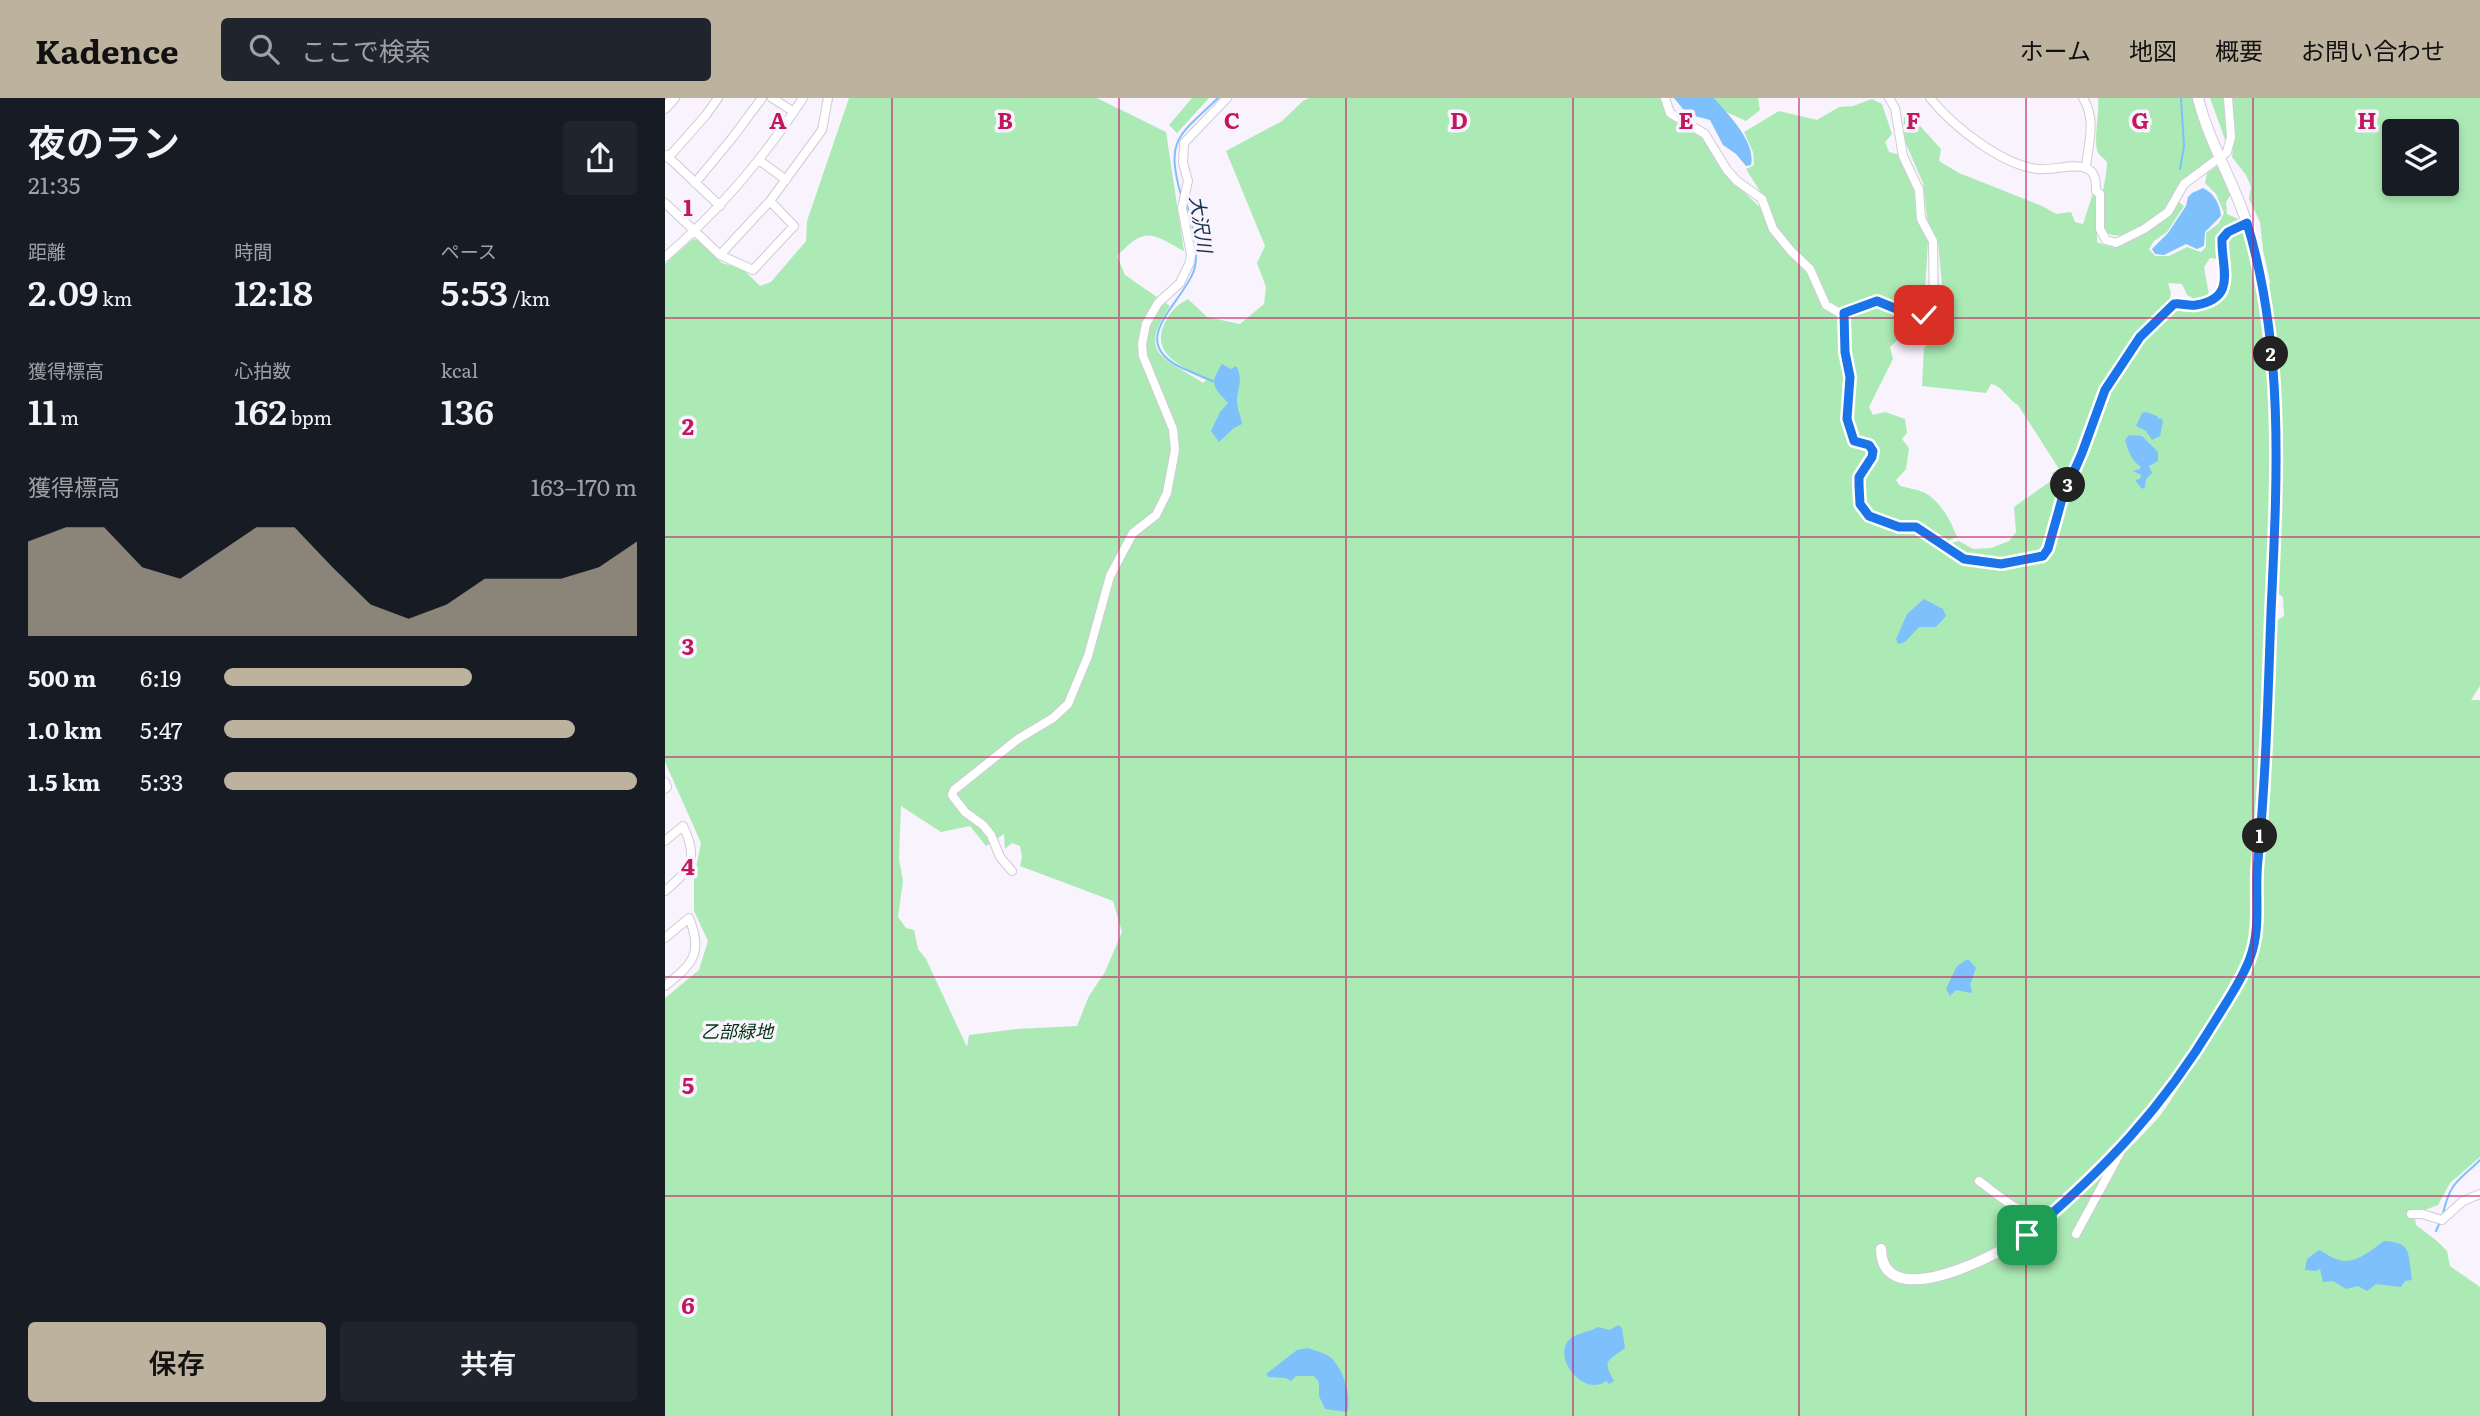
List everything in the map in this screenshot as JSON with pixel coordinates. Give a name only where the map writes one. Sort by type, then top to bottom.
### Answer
[{"type":"street","points":[[665,108],[674,98]]},
{"type":"street","points":[[718,98],[706,115],[667,156],[720,206]]},
{"type":"street","points":[[695,183],[762,98]]},
{"type":"street","points":[[772,98],[794,112]]},
{"type":"street","points":[[666,254],[720,206],[759,160],[803,98]]},
{"type":"street","points":[[720,255],[770,201],[822,130],[828,98]]},
{"type":"street","points":[[1012,871],[1000,857],[991,835],[983,825],[965,812],[953,799],[952,794],[1018,738],[1053,718],[1068,704],[1088,656],[1109,576],[1133,533],[1156,515],[1167,493],[1175,450],[1173,429],[1143,356],[1142,344],[1146,324],[1158,303],[1179,283],[1190,262],[1191,254],[1182,208],[1188,181],[1183,163],[1184,142],[1227,98]]},
{"type":"street","points":[[1665,98],[1670,113],[1705,134],[1727,170],[1762,199],[1773,229],[1810,268],[1826,305],[1844,313],[1877,301],[1904,312],[1934,316],[1935,249],[1921,219],[1919,190],[1903,156],[1895,108],[1889,98]]},
{"type":"street","points":[[1930,98],[1946,117],[2008,159],[2040,169],[2085,168],[2095,177],[2096,191],[2100,194],[2103,236],[2116,243],[2144,229],[2168,212],[2184,184],[2227,152],[2231,137],[2228,98]]},
{"type":"street","points":[[2083,98],[2091,121],[2085,168]]},
{"type":"street","points":[[1881,1249],[1884,1264],[1896,1275],[1918,1281],[1936,1278],[2011,1245],[2047,1218],[2123,1147],[2177,1080],[2204,1040],[2250,958],[2255,938],[2277,483],[2274,380],[2269,327],[2253,245],[2235,188],[2206,125],[2198,98]]},
{"type":"street","points":[[759,160],[786,180]]},
{"type":"street","points":[[665,203],[720,255],[753,270],[794,226],[770,201]]},
{"type":"street","points":[[1844,313],[1845,352],[1850,377],[1847,419],[1854,441],[1869,445],[1873,451],[1859,477],[1860,504],[1864,510],[1869,516],[1899,527],[1916,527],[1964,559],[2001,564],[2026,560],[2043,556],[2048,549],[2062,499],[2105,390],[2120,365],[2140,337],[2174,304],[2193,305],[2217,298],[2225,282],[2222,239],[2228,232],[2247,223]]},
{"type":"street","points":[[665,782],[665,789]]},
{"type":"street","points":[[665,841],[683,826],[693,845],[688,869],[665,891]]},
{"type":"street","points":[[665,938],[689,918],[696,936],[691,964],[665,986]]},
{"type":"street","points":[[2076,1234],[2123,1147]]},
{"type":"street","points":[[1979,1181],[2019,1210],[2047,1218]]},
{"type":"street","points":[[2411,1214],[2440,1219],[2463,1201],[2480,1194]]},
{"type":"green space","name":"乙部緑地","points":[[849,98],[1097,98],[1166,132],[1184,251],[1156,237],[1142,236],[1117,256],[1125,275],[1170,306],[1156,336],[1156,346],[1160,354],[1203,383],[1207,379],[1181,366],[1167,354],[1162,346],[1163,327],[1173,310],[1188,299],[1207,317],[1240,324],[1264,304],[1266,287],[1257,263],[1265,246],[1226,151],[1282,121],[1303,101],[1309,98],[1663,98],[1669,115],[1676,122],[1705,137],[1727,176],[1764,211],[1774,236],[1812,279],[1825,310],[1845,314],[1857,312],[1876,303],[1906,317],[1929,319],[1927,328],[1919,337],[1903,335],[1890,347],[1893,359],[1869,407],[1873,415],[1885,412],[1905,419],[1907,433],[1902,439],[1909,448],[1906,469],[1896,480],[1900,486],[1920,491],[1935,500],[1944,512],[1957,537],[1947,541],[1952,556],[1973,563],[2009,567],[2031,564],[2041,559],[2050,549],[2063,499],[2084,457],[2104,396],[2118,371],[2144,338],[2173,308],[2201,305],[2221,295],[2226,280],[2224,240],[2227,235],[2240,228],[2244,230],[2269,359],[2274,489],[2251,939],[2229,998],[2176,1077],[2116,1150],[2073,1192],[2025,1232],[1972,1260],[1974,1267],[2014,1247],[2049,1222],[2098,1179],[2159,1117],[2237,989],[2251,961],[2261,930],[2274,622],[2284,616],[2283,598],[2275,589],[2280,439],[2277,379],[2267,297],[2270,282],[2260,222],[2249,199],[2251,187],[2246,175],[2232,157],[2232,98],[2480,98],[2480,686],[2471,700],[2480,700],[2480,1157],[2450,1183],[2438,1205],[2422,1211],[2415,1218],[2416,1225],[2447,1251],[2450,1266],[2480,1287],[2480,1416],[665,1416],[665,998],[699,970],[708,941],[694,911],[694,878],[701,843],[665,762],[665,264],[693,239],[698,240],[722,263],[743,269],[760,286],[771,282],[806,241],[807,221]],"holes":[[[901,806],[941,832],[970,826],[986,846],[1004,834],[1005,849],[1012,843],[1020,846],[1020,866],[1113,901],[1122,932],[1105,972],[1089,996],[1077,1026],[969,1035],[967,1047],[926,959],[918,949],[914,930],[906,928],[898,917],[903,881],[899,859]]]},
{"type":"green space","points":[[1192,98],[1209,98],[1177,133],[1169,125]]},
{"type":"green space","points":[[1714,98],[1758,98],[1760,110],[1746,121],[1724,111]]},
{"type":"green space","points":[[2098,98],[2193,98],[2204,132],[2217,157],[2182,183],[2160,215],[2143,227],[2123,235],[2108,233],[2101,218],[2107,162],[2097,150]]},
{"type":"green space","points":[[2210,98],[2225,98],[2227,145]]},
{"type":"green space","points":[[1872,99],[1882,104],[1892,134],[1885,142],[1889,152],[1900,155],[1914,180],[1922,228],[1928,241],[1924,308],[1917,311],[1885,301],[1843,310],[1830,304],[1813,266],[1792,249],[1774,225],[1766,201],[1746,169],[1754,165],[1753,152],[1744,132],[1779,111],[1817,120],[1839,107],[1853,106]]},
{"type":"green space","points":[[1904,117],[1913,118],[1941,149],[1939,161],[1959,173],[2056,214],[2071,212],[2075,222],[2083,224],[2093,193],[2097,195],[2097,242],[2105,245],[2122,245],[2140,236],[2179,202],[2184,206],[2167,232],[2154,241],[2149,249],[2155,256],[2169,256],[2187,247],[2201,252],[2206,247],[2206,233],[2219,223],[2224,213],[2216,194],[2205,183],[2207,173],[2220,164],[2232,193],[2226,202],[2227,214],[2243,221],[2229,229],[2220,259],[2210,258],[2204,267],[2209,295],[2199,301],[2187,295],[2182,284],[2168,283],[2171,293],[2169,304],[2126,352],[2060,498],[2048,531],[2046,548],[2040,554],[2005,560],[1959,553],[1951,543],[1959,541],[1973,549],[1991,548],[2009,541],[2016,532],[2014,507],[2055,478],[2052,473],[2059,469],[2018,405],[1999,387],[1991,384],[1986,393],[1922,386],[1924,348],[1937,334],[1943,295],[1938,242],[1927,219],[1923,183],[1903,137]]},
{"type":"water","points":[[1674,98],[1714,98],[1745,138],[1751,165],[1746,166],[1736,154],[1723,145],[1710,120],[1687,114]]},
{"type":"water","points":[[2203,188],[2216,199],[2221,216],[2205,232],[2204,246],[2197,249],[2186,244],[2164,255],[2155,254],[2152,249],[2168,233],[2186,206],[2188,197]]},
{"type":"water","points":[[1222,364],[1231,369],[1236,366],[1238,371],[1240,379],[1237,404],[1242,424],[1219,442],[1211,431],[1220,412],[1228,403],[1219,393],[1214,381]]},
{"type":"water","points":[[2146,412],[2163,421],[2160,436],[2152,440],[2146,431],[2136,426],[2142,413]]},
{"type":"water","points":[[2129,435],[2142,436],[2158,452],[2158,461],[2149,466],[2152,473],[2142,489],[2135,480],[2140,479],[2141,475],[2133,471],[2141,467],[2132,458],[2125,440]]},
{"type":"water","points":[[1924,599],[1943,609],[1946,616],[1936,627],[1919,627],[1905,642],[1898,644],[1896,639],[1907,614]]},
{"type":"water","points":[[1966,960],[1976,968],[1970,985],[1972,991],[1956,990],[1950,996],[1946,989],[1957,966]]},
{"type":"water","points":[[2384,1241],[2405,1247],[2409,1257],[2412,1280],[2405,1281],[2401,1287],[2376,1284],[2367,1291],[2358,1286],[2346,1289],[2333,1281],[2323,1282],[2320,1269],[2305,1270],[2307,1259],[2319,1250],[2345,1261],[2363,1256]]},
{"type":"water","points":[[1618,1325],[1622,1328],[1625,1348],[1610,1359],[1607,1365],[1614,1381],[1598,1385],[1581,1381],[1568,1367],[1565,1358],[1568,1341],[1598,1327],[1610,1330]]},
{"type":"water","points":[[1308,1348],[1328,1356],[1337,1365],[1348,1392],[1347,1412],[1325,1409],[1319,1396],[1319,1382],[1314,1376],[1296,1376],[1291,1381],[1266,1374],[1297,1350]]},
{"type":"waterway","name":"大沢川","points":[[1181,195],[1176,176],[1175,149],[1185,130],[1218,98]]},
{"type":"waterway","points":[[2180,169],[2184,146],[2181,98]]},
{"type":"waterway","name":"大沢川","points":[[1186,202],[1195,238],[1195,265],[1193,273],[1162,323],[1158,346],[1165,357],[1180,367],[1216,382]]},
{"type":"waterway","points":[[2443,1214],[2452,1188],[2480,1160]]},
{"type":"waterway","points":[[2436,1231],[2440,1222]]},
{"type":"route","points":[[1924,315],[1910,314],[1877,301],[1844,313],[1845,352],[1850,377],[1847,419],[1854,441],[1869,445],[1873,451],[1859,477],[1860,504],[1869,516],[1899,527],[1916,527],[1964,559],[2001,564],[2043,556],[2048,549],[2062,499],[2105,390],[2120,365],[2140,337],[2174,304],[2193,305],[2217,298],[2225,282],[2222,239],[2228,232],[2247,223],[2269,327],[2274,380],[2277,483],[2264,774],[2257,865],[2257,917],[2250,958],[2204,1040],[2150,1114],[2123,1147],[2085,1185],[2027,1235]]}]
